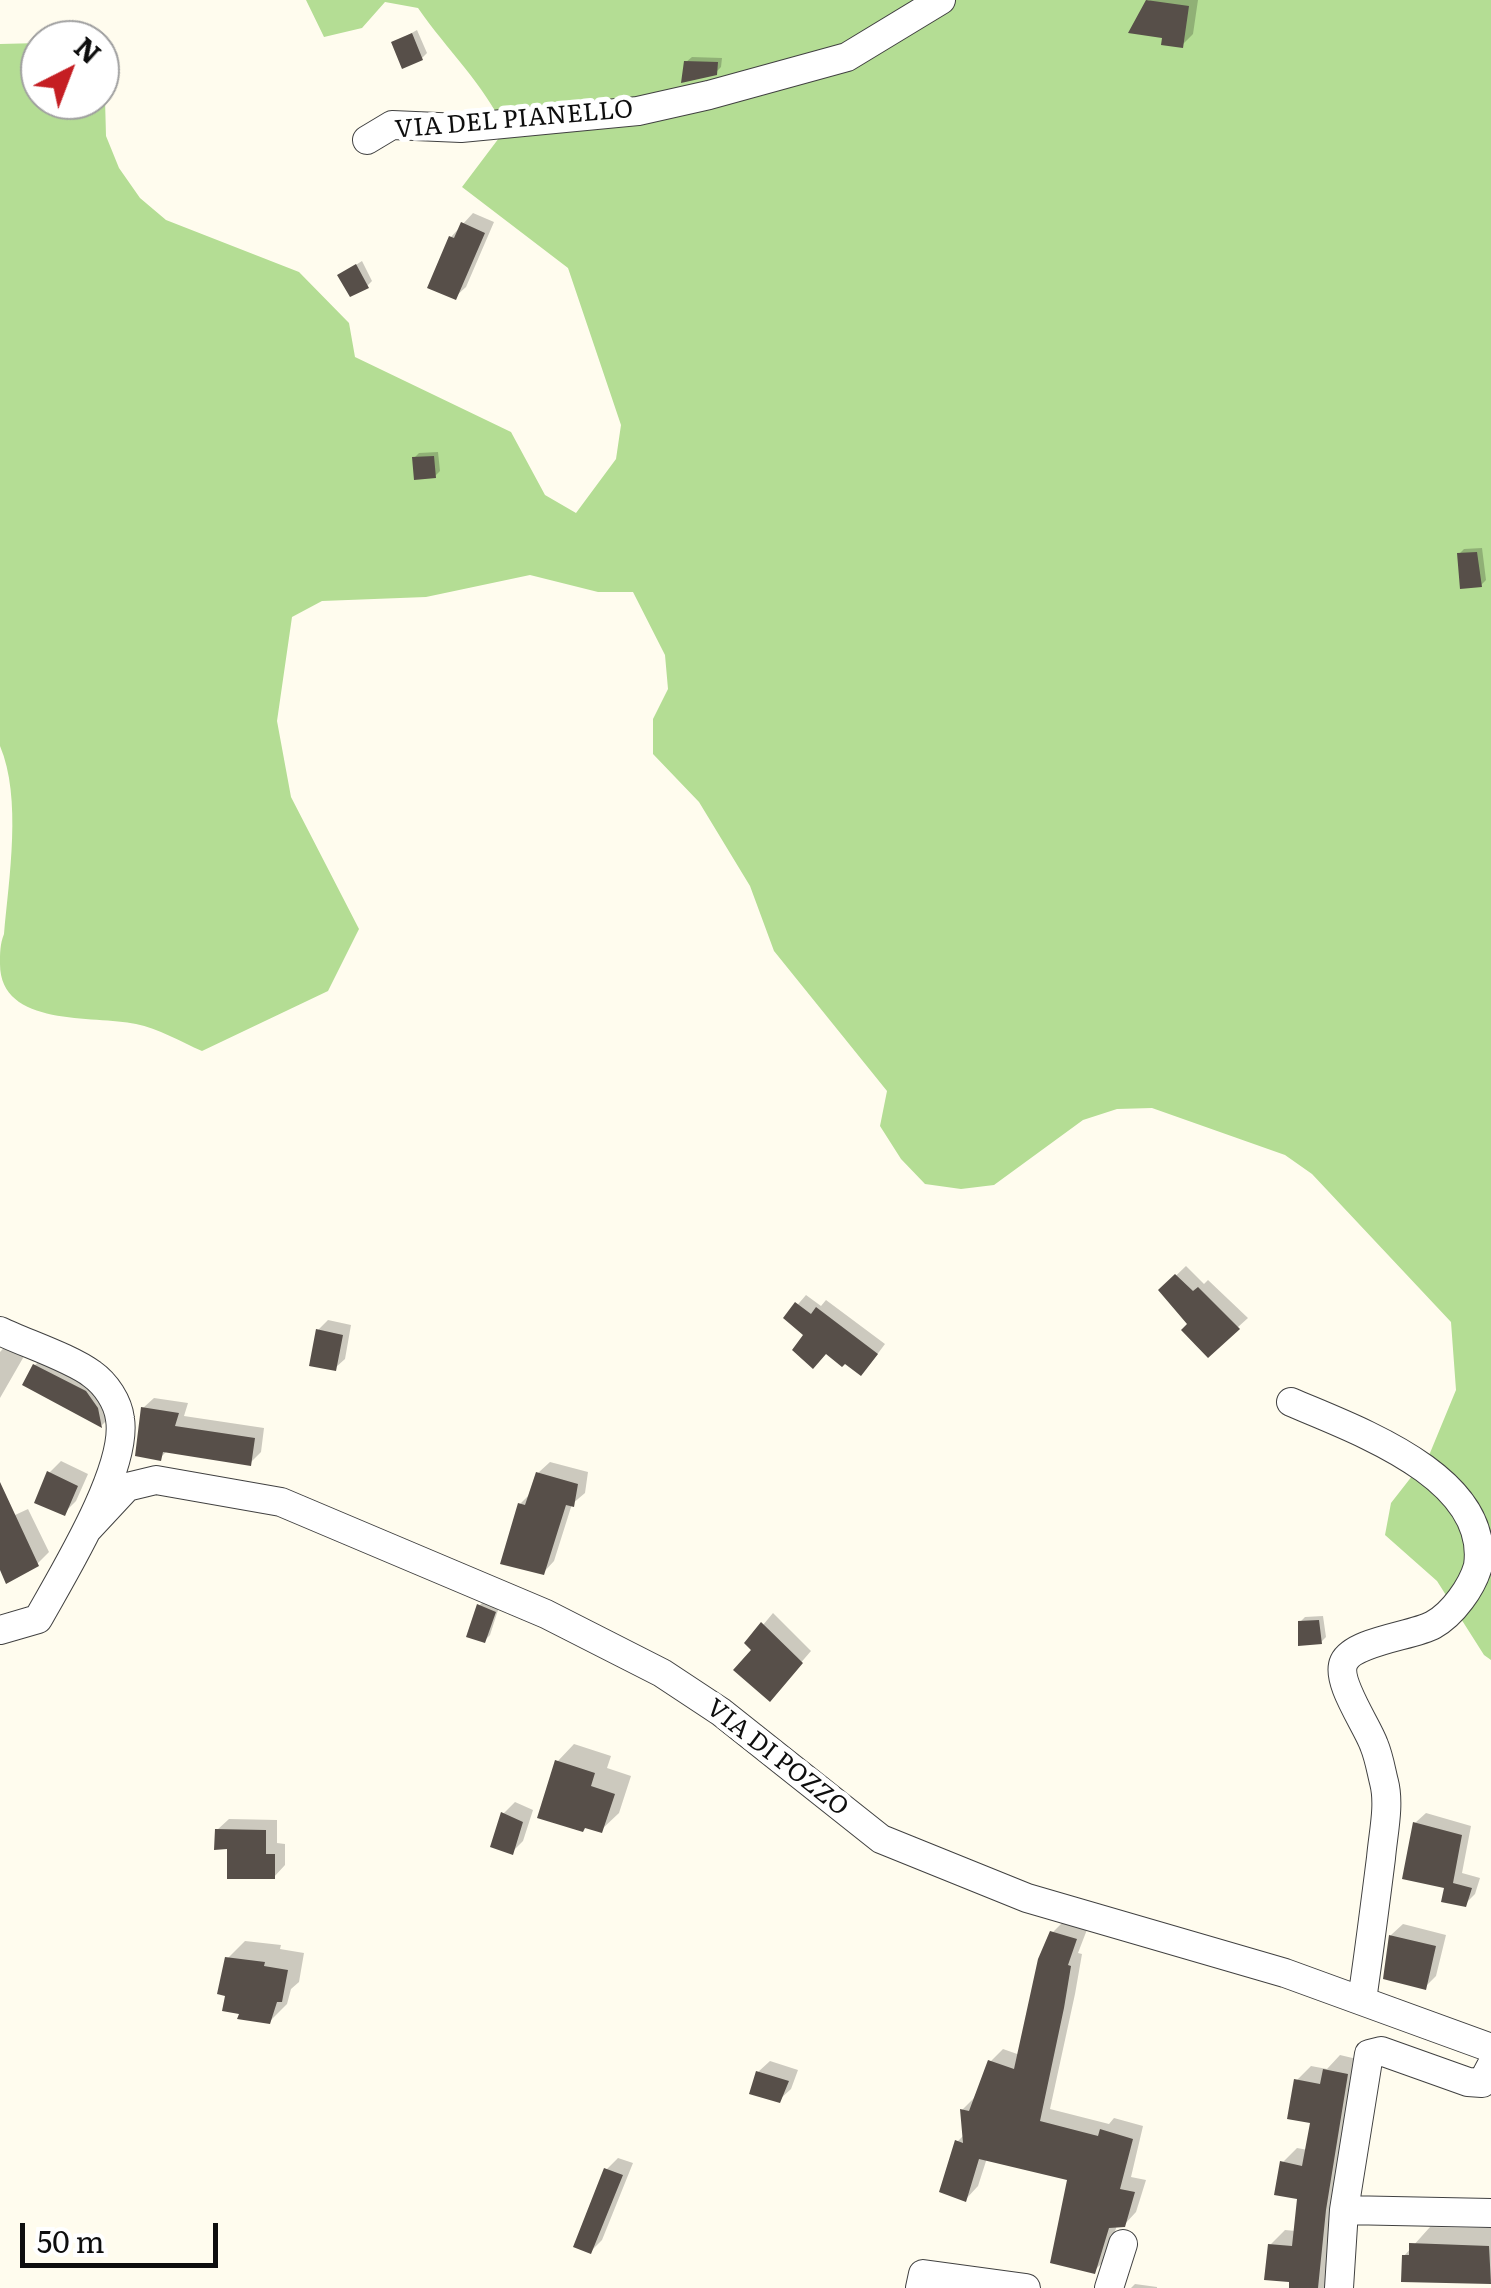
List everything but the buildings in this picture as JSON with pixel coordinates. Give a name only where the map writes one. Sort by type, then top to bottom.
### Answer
[{"type":"street","name":"VIA DEL PIANELLO","points":[[367,140],[392,126],[462,128],[638,111],[709,95],[847,57],[942,0]]},
{"type":"street","points":[[0,1331],[92,1373],[112,1394],[120,1419],[120,1448],[87,1530],[38,1619],[0,1630]]},
{"type":"street","points":[[1291,1402],[1378,1439],[1445,1476],[1465,1498],[1480,1524],[1484,1546],[1468,1588],[1446,1616],[1432,1626],[1353,1652],[1343,1663],[1342,1680],[1374,1745],[1386,1788],[1384,1833],[1362,2000]]},
{"type":"street","name":"VIA DI POZZO","points":[[87,1530],[127,1487],[156,1480],[282,1502],[546,1614],[662,1674],[722,1712],[881,1839],[1027,1898],[1285,1973],[1491,2048]]},
{"type":"street","points":[[1339,2288],[1344,2210],[1369,2054],[1381,2051],[1468,2082],[1482,2083],[1491,2066]]},
{"type":"street","points":[[1344,2210],[1491,2213]]},
{"type":"street","points":[[1109,2288],[1123,2244]]},
{"type":"street","points":[[920,2288],[923,2274],[1026,2288]]},
{"type":"green space","points":[[306,0],[1491,0],[1491,1660],[1437,1581],[1385,1535],[1391,1503],[1430,1453],[1456,1390],[1451,1322],[1312,1174],[1285,1155],[1152,1108],[1117,1109],[1083,1120],[994,1185],[961,1189],[925,1184],[901,1159],[880,1126],[887,1091],[774,951],[750,886],[699,802],[653,754],[653,719],[668,689],[665,655],[633,592],[598,592],[530,575],[426,597],[322,601],[292,617],[277,721],[291,797],[359,929],[328,991],[202,1051],[144,1026],[32,1009],[15,999],[4,985],[0,952],[11,864],[12,814],[11,789],[0,746],[0,44],[20,44],[20,120],[106,120],[106,136],[119,168],[140,198],[166,220],[299,272],[349,323],[355,357],[511,432],[545,495],[576,513],[616,459],[621,425],[568,268],[462,187],[505,130],[487,97],[418,8],[385,2],[362,28],[324,37]]}]
